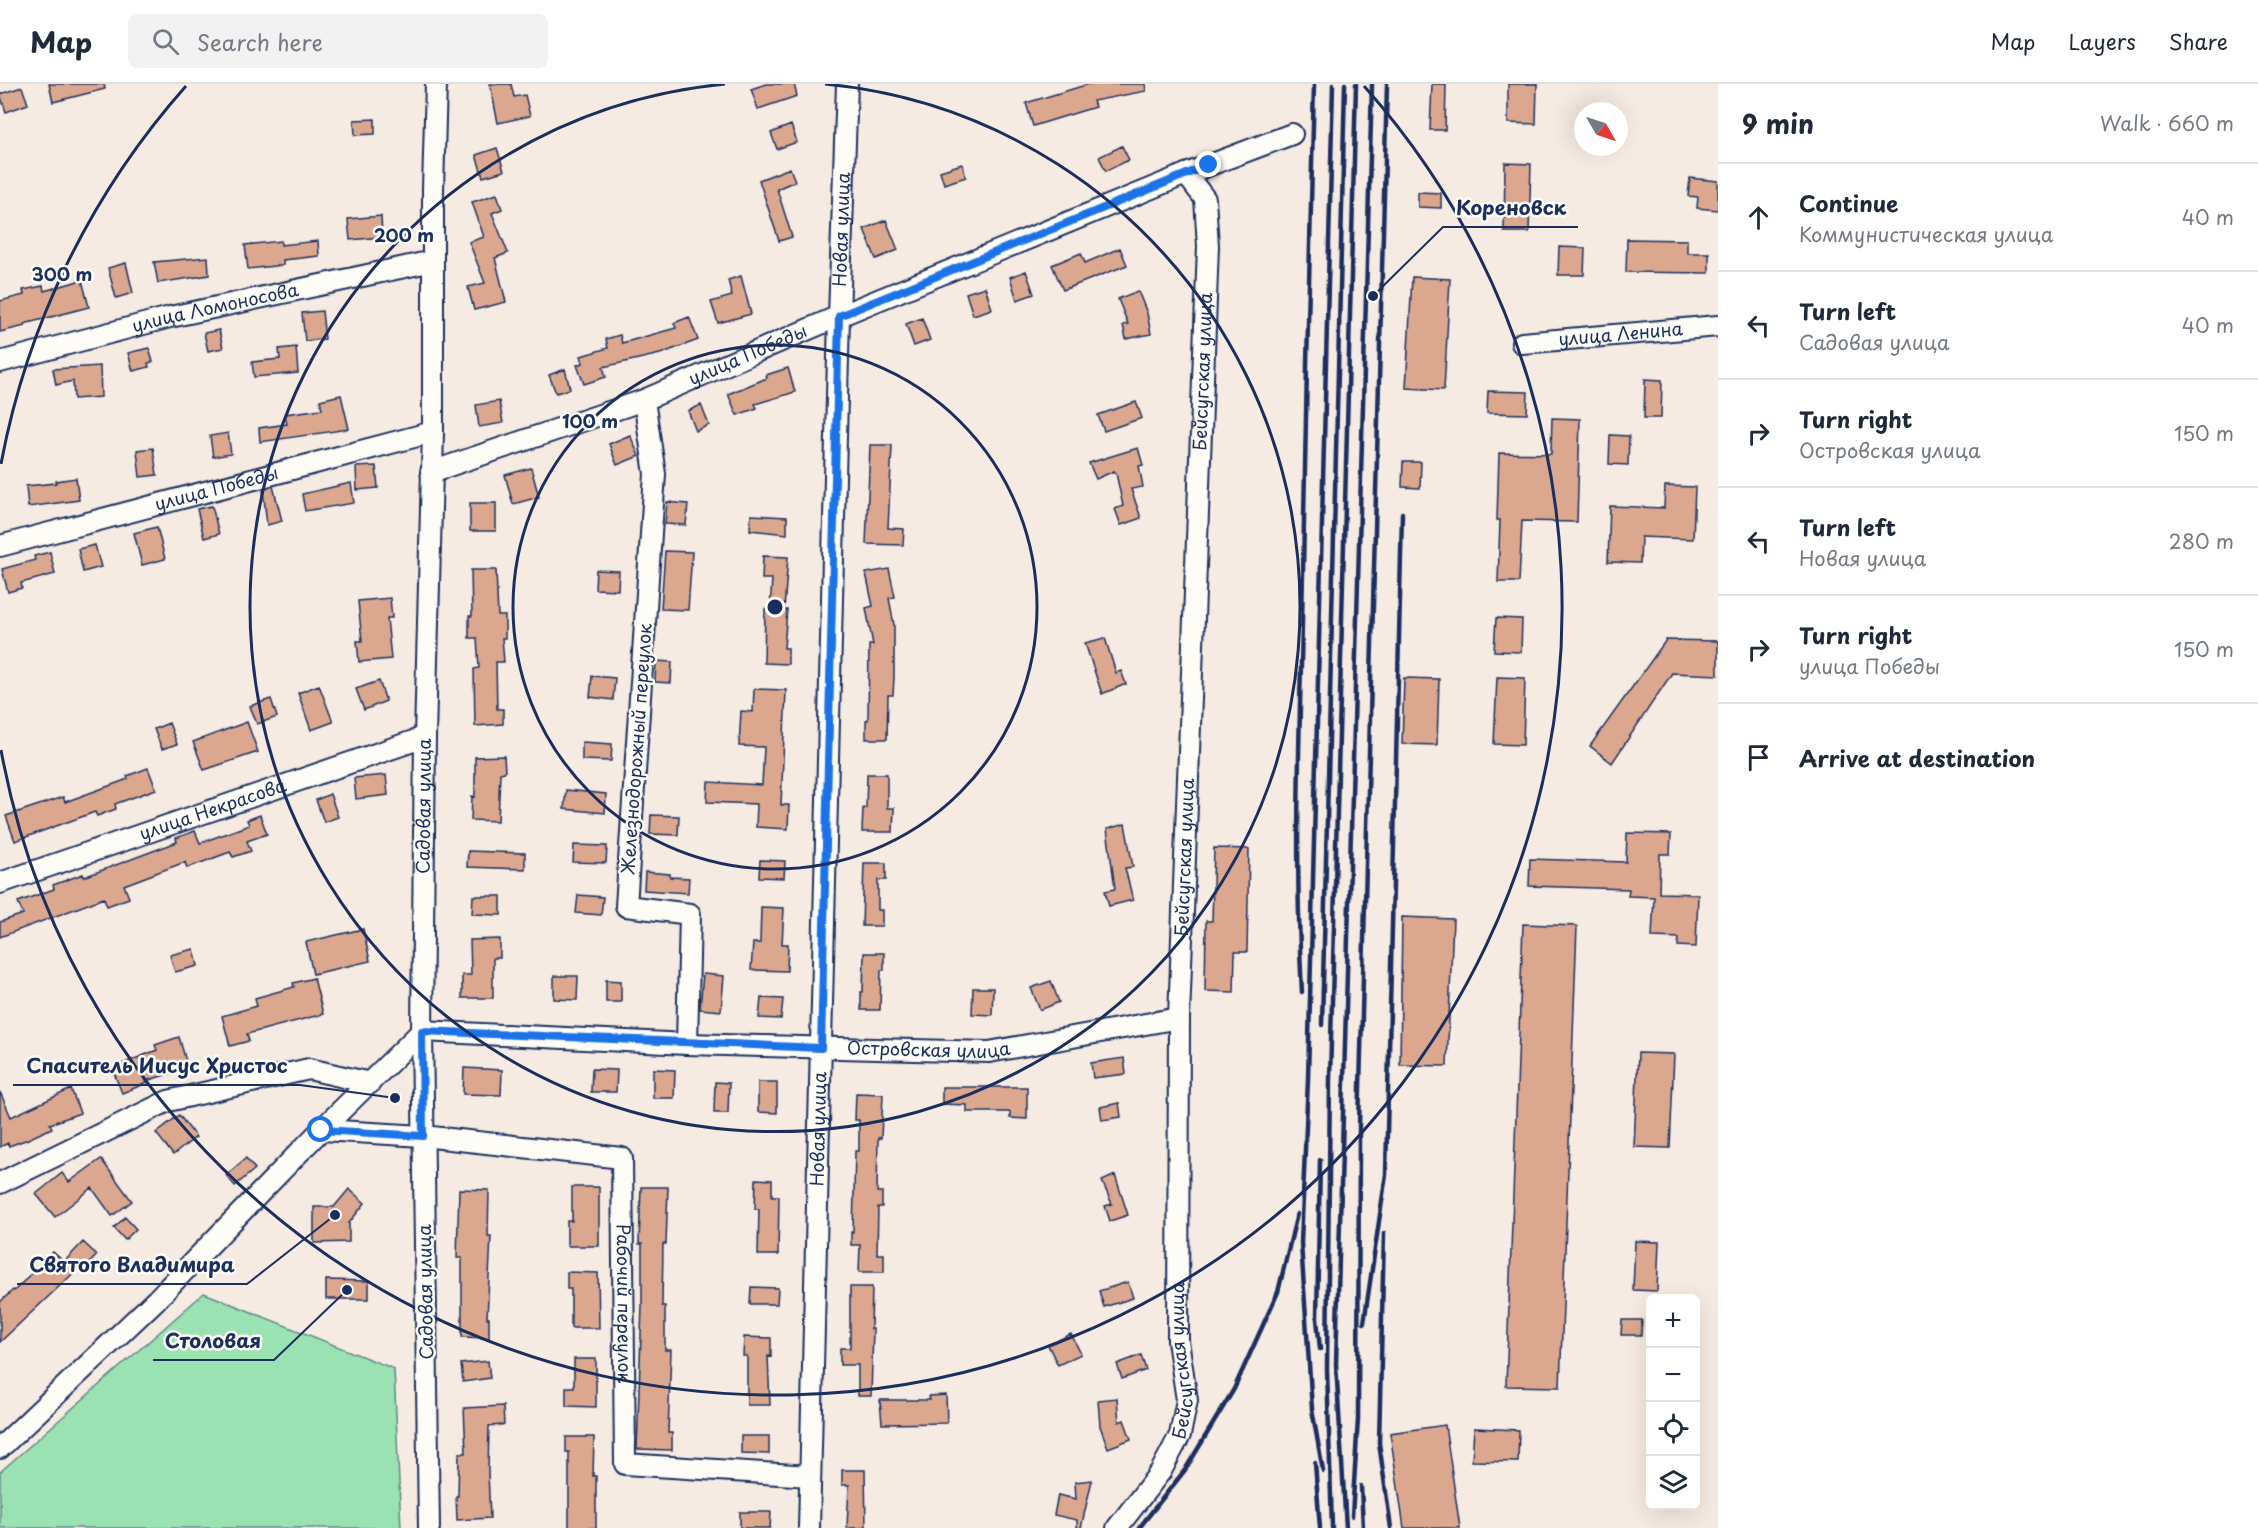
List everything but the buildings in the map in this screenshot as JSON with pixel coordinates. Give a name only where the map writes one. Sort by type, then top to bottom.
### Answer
[{"type":"street","name":"Садовая улица","points":[[429,1528],[422,1031],[425,737],[433,432],[436,84]]},
{"type":"street","name":"Новая улица","points":[[809,1528],[839,316],[848,84]]},
{"type":"street","name":"улица Победы","points":[[431,472],[644,400],[839,316],[1186,174],[1292,134]]},
{"type":"street","name":"Бейсугская улица","points":[[1117,1528],[1161,1471],[1180,1435],[1187,1400],[1178,1341],[1179,1018],[1208,246],[1205,199],[1186,174]]},
{"type":"street","name":"улица Ломоносова","points":[[0,362],[170,317],[433,261]]},
{"type":"street","name":"улица Ленина","points":[[1522,343],[1718,326]]},
{"type":"street","name":"Железнодорожный переулок","points":[[644,400],[655,474],[626,906],[690,914],[687,1044]]},
{"type":"street","name":"улица Победы","points":[[0,546],[433,432]]},
{"type":"street","name":"улица Некрасова","points":[[0,883],[425,737]]},
{"type":"street","name":"Островская улица","points":[[422,1031],[687,1044],[989,1052],[1179,1018]]},
{"type":"street","points":[[0,1448],[156,1300],[321,1130],[422,1031]]},
{"type":"street","points":[[0,1183],[168,1101],[309,1069],[370,1083]]},
{"type":"street","points":[[321,1130],[423,1136]]},
{"type":"street","name":"Рабочий переулок","points":[[423,1136],[622,1158],[625,1464],[810,1476]]},
{"type":"green space","points":[[204,1293],[394,1369],[401,1528],[0,1528],[0,1472]]},
{"type":"railway","points":[[1302,992],[1298,854],[1299,761],[1314,84]]},
{"type":"railway","points":[[1323,1471],[1312,1409],[1301,1243],[1308,1079],[1333,84]]},
{"type":"railway","points":[[1322,1025],[1345,84]]},
{"type":"railway","points":[[1332,1528],[1327,1369],[1330,1079],[1356,84]]},
{"type":"railway","points":[[1346,1528],[1336,1364],[1372,84]]},
{"type":"railway","points":[[1352,1516],[1358,1419],[1359,1126],[1387,84]]},
{"type":"railway","points":[[1364,1323],[1386,1174],[1402,513]]},
{"type":"railway","points":[[1320,1160],[1317,1319],[1320,1349]]},
{"type":"railway","points":[[1139,1528],[1185,1470],[1234,1389],[1278,1292],[1297,1214]]},
{"type":"railway","points":[[1384,1233],[1379,1443],[1391,1528]]},
{"type":"railway","points":[[1315,1463],[1320,1528]]},
{"type":"railway","points":[[1361,1486],[1363,1528]]},
{"type":"place","name":"Кореновск","points":[[1373,296]]},
{"type":"place","name":"Спаситель Иисус Христос","points":[[395,1098]]},
{"type":"place","name":"Святого Владимира","points":[[335,1215]]},
{"type":"place","name":"Столовая","points":[[347,1290]]},
{"type":"route","points":[[321,1130],[423,1136],[422,1031],[821,1048],[839,316],[1209,165]]}]
